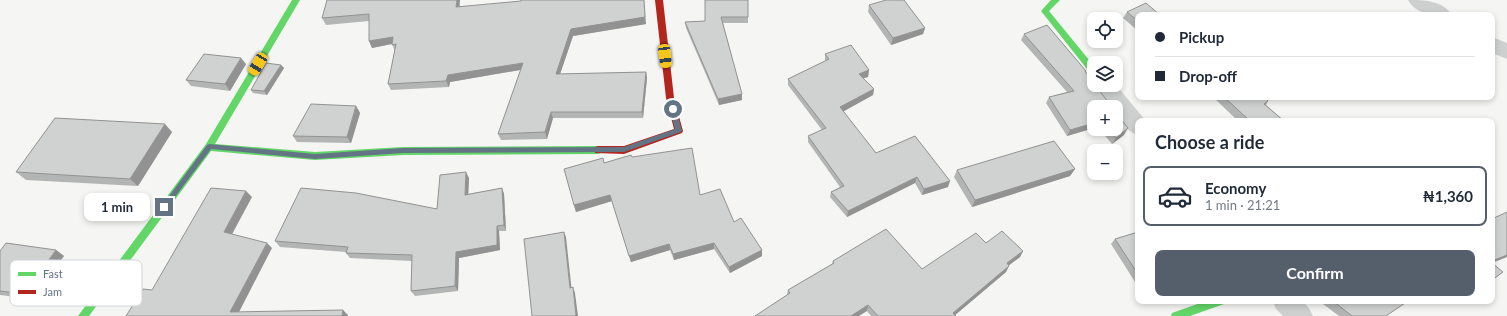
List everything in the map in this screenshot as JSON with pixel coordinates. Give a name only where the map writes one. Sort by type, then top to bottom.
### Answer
[{"type":"street","points":[[125,260],[209,147],[296,0]]},
{"type":"street","points":[[209,147],[315,156],[403,151],[624,150],[679,131],[670,98],[659,0]]},
{"type":"street","points":[[1056,0],[1045,11],[1087,63]]},
{"type":"street","points":[[1416,0],[1437,12]]},
{"type":"street","points":[[1495,46],[1507,52]]},
{"type":"street","points":[[1110,92],[1135,123]]},
{"type":"street","points":[[1176,316],[1211,304]]},
{"type":"street","points":[[1288,304],[1300,316]]},
{"type":"street","points":[[83,316],[90,306]]},
{"type":"building","points":[[327,0],[457,0],[456,7],[521,0],[644,0],[645,17],[571,29],[556,74],[646,72],[642,112],[551,112],[545,132],[498,134],[523,63],[448,75],[446,81],[388,84],[396,44],[392,45],[393,37],[369,41],[369,14],[322,18]]},
{"type":"building","points":[[705,0],[748,0],[748,17],[721,17],[742,94],[718,99],[685,22],[705,21]]},
{"type":"building","points":[[886,0],[904,0],[925,28],[893,38],[869,5]]},
{"type":"building","points":[[1146,3],[1156,12],[1135,12],[1135,19],[1127,12]]},
{"type":"building","points":[[1047,25],[1086,71],[1087,92],[1100,92],[1107,100],[1087,100],[1087,125],[1070,130],[1049,97],[1074,91],[1024,34]]},
{"type":"building","points":[[851,45],[869,70],[859,74],[874,89],[840,107],[876,153],[915,136],[950,181],[924,189],[917,177],[848,211],[831,192],[844,186],[808,136],[826,128],[788,79],[829,59],[825,54]]},
{"type":"building","points":[[204,54],[241,58],[225,84],[186,80]]},
{"type":"building","points":[[266,63],[281,65],[264,91],[251,90]]},
{"type":"building","points":[[1227,100],[1267,100],[1268,101],[1264,104],[1280,118],[1247,118]]},
{"type":"building","points":[[311,104],[356,106],[347,137],[293,136]]},
{"type":"building","points":[[55,118],[165,124],[130,179],[16,172]]},
{"type":"building","points":[[1123,122],[1128,128],[1123,132]]},
{"type":"building","points":[[1054,141],[1075,169],[975,200],[957,170]]},
{"type":"building","points":[[692,148],[700,195],[720,189],[734,222],[741,218],[762,250],[729,267],[714,243],[673,254],[669,244],[629,256],[610,195],[574,205],[564,169],[603,158],[604,163],[631,155],[632,157]]},
{"type":"building","points":[[466,172],[465,195],[502,188],[504,225],[497,226],[497,245],[456,252],[455,286],[411,291],[412,255],[346,253],[348,247],[275,241],[301,188],[356,193],[437,209],[440,175]]},
{"type":"building","points":[[211,188],[246,191],[224,232],[267,243],[230,312],[343,310],[342,316],[126,316],[132,306],[142,306],[143,289],[152,290]]},
{"type":"building","points":[[1507,212],[1507,255],[1495,260],[1495,218]]},
{"type":"building","points":[[886,229],[922,269],[976,233],[986,243],[1002,231],[1023,251],[1007,263],[1009,266],[953,313],[956,316],[878,316],[868,305],[851,316],[755,316],[790,293],[788,290],[834,263],[833,261]]},
{"type":"building","points":[[564,232],[570,288],[573,287],[576,316],[532,316],[524,239]]},
{"type":"building","points":[[1135,233],[1135,269],[1115,239]]},
{"type":"building","points":[[6,243],[56,250],[49,260],[10,260],[10,292],[0,291],[0,251]]},
{"type":"building","points":[[1495,265],[1503,272],[1495,278]]},
{"type":"building","points":[[1337,304],[1404,304],[1386,316],[1352,316]]},
{"type":"traffic: fast","points":[[125,260],[209,147],[296,0]]},
{"type":"traffic: fast","points":[[1056,0],[1045,11],[1087,63]]},
{"type":"traffic: fast","points":[[209,147],[315,156],[403,151],[598,150]]},
{"type":"traffic: fast","points":[[1176,316],[1211,304]]},
{"type":"traffic: fast","points":[[83,316],[90,306]]},
{"type":"traffic: jam","points":[[598,150],[624,150],[679,131],[670,98],[659,0]]},
{"type":"route","points":[[164,207],[209,147],[315,156],[403,151],[624,150],[679,131],[673,109]]}]
